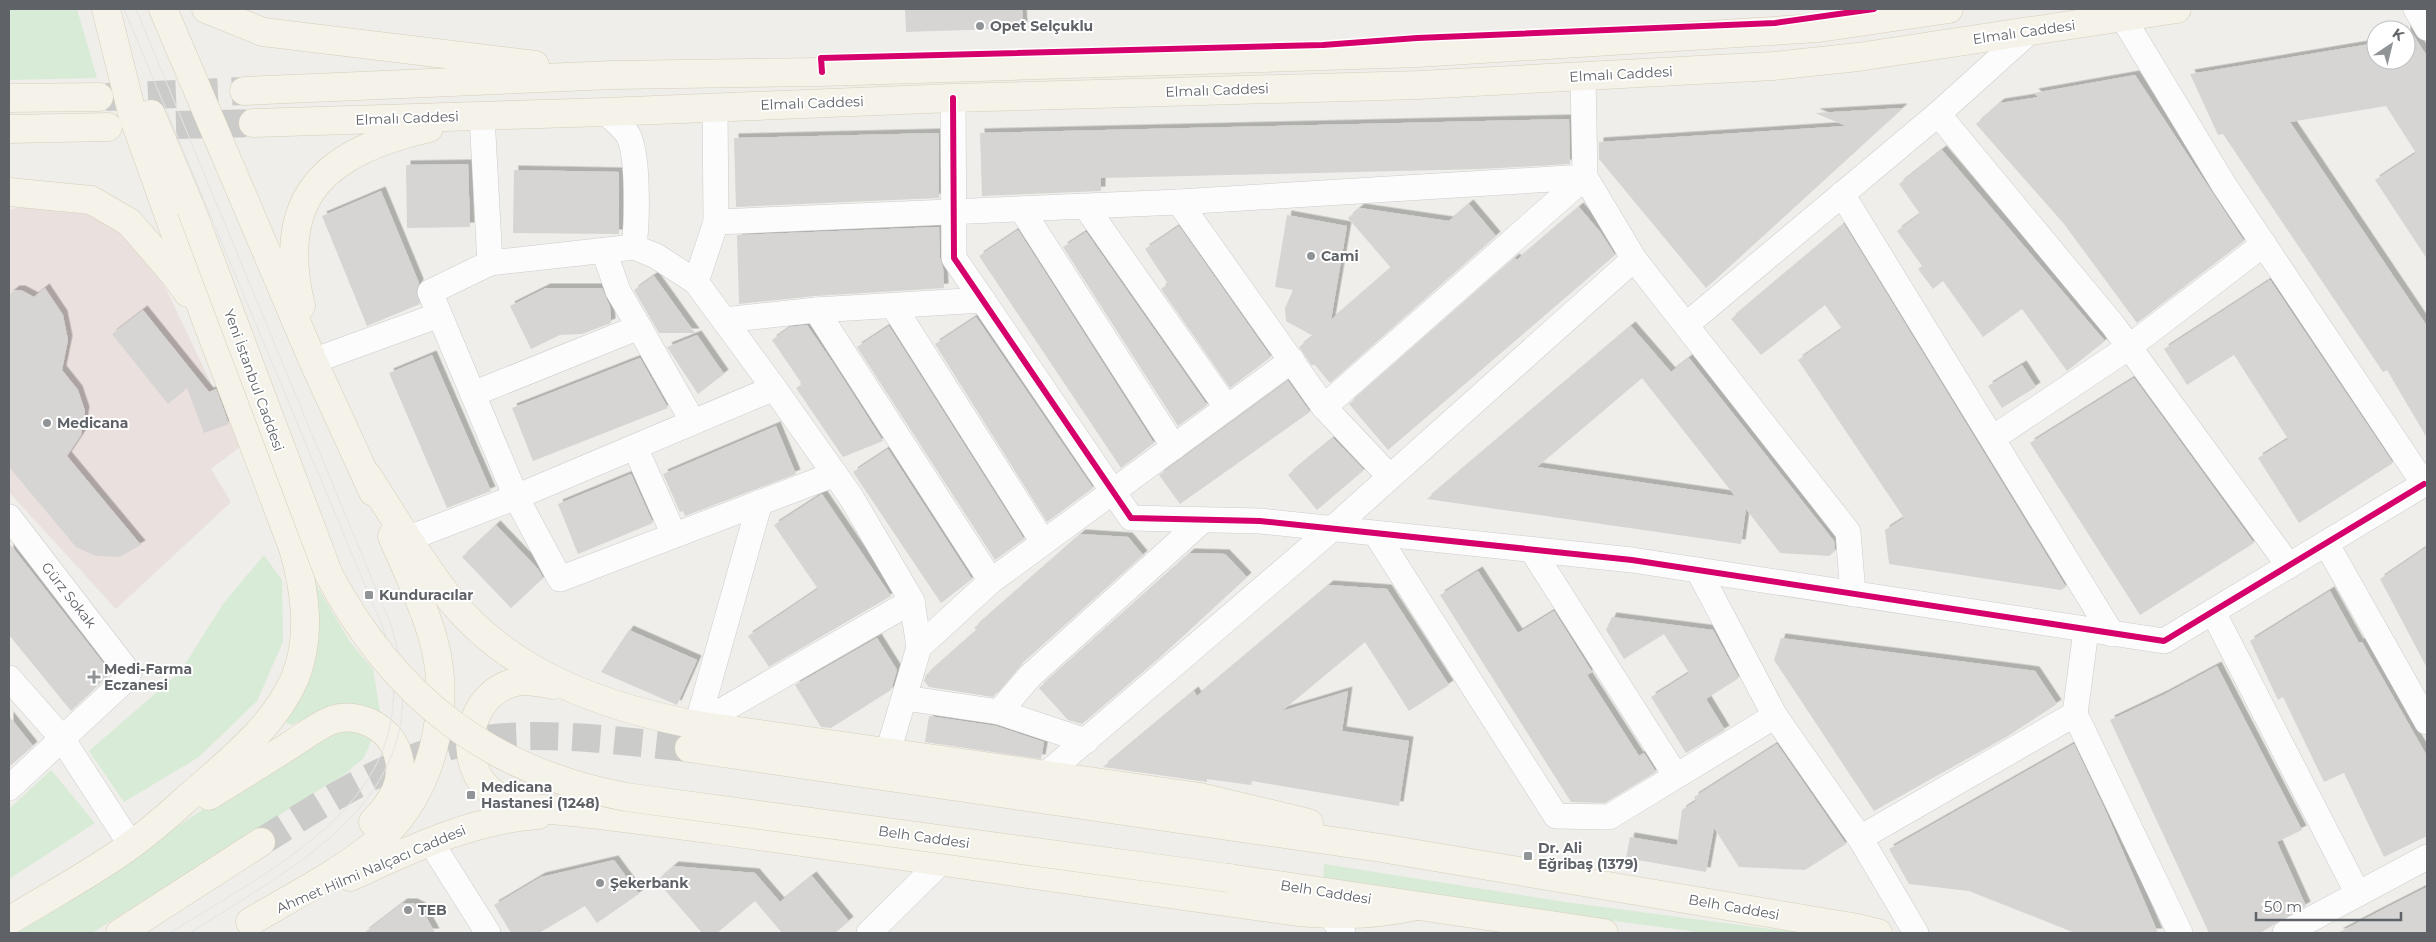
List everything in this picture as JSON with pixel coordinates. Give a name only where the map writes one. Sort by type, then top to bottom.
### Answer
[{"type":"main road","name":"Yeni İstanbul Caddesi","points":[[106,9],[191,209],[329,575],[347,609],[375,650],[412,690],[449,721]]},
{"type":"main road","points":[[106,9],[132,113],[205,316],[294,548],[302,577],[305,603],[302,652],[295,677],[283,702],[266,723],[223,766],[131,845]]},
{"type":"main road","points":[[163,9],[313,361],[367,475],[427,618],[433,640],[440,683],[439,705],[428,767],[422,785],[399,820],[372,846],[241,928]]},
{"type":"main road","points":[[206,9],[263,32],[613,75]]},
{"type":"main road","points":[[244,90],[613,75],[832,72],[1418,53],[1819,28],[1949,9]]},
{"type":"main road","name":"Elmalı Caddesi","points":[[252,123],[606,112],[953,98],[1418,85],[1773,66],[1858,57],[2176,9]]},
{"type":"main road","points":[[9,98],[99,97]]},
{"type":"main road","points":[[313,361],[296,288],[294,249],[300,214],[313,187],[334,165],[355,153],[422,130],[482,116]]},
{"type":"main road","points":[[9,129],[108,127]]},
{"type":"main road","points":[[9,192],[91,200],[129,222],[175,275],[205,316]]},
{"type":"main road","points":[[367,475],[407,539],[448,596],[484,634],[527,666],[566,687]]},
{"type":"main road","points":[[566,687],[525,681],[503,686],[488,698],[475,716],[470,752],[476,775],[483,784],[503,799],[524,806],[575,812]]},
{"type":"main road","name":"Belh Caddesi","points":[[566,687],[630,709],[693,736],[1381,848],[1858,928],[1878,933]]},
{"type":"main road","points":[[9,921],[332,720],[358,718],[380,728],[396,746],[400,759],[399,780],[390,802],[360,834],[300,878],[241,928]]},
{"type":"main road","name":"Belh Caddesi","points":[[449,721],[483,744],[526,767],[564,782],[607,794],[1229,878],[1604,933]]},
{"type":"main road","name":"Belh Caddesi","points":[[693,736],[888,752],[1200,797],[1315,825],[1381,848]]},
{"type":"main road","name":"Belh Caddesi","points":[[575,812],[942,861],[1336,924],[1365,915],[1416,906]]},
{"type":"main road","name":"Ahmet Hilmi Nalçacı Caddesi","points":[[241,928],[454,831],[490,821],[575,812]]},
{"type":"main road","points":[[120,933],[262,842]]},
{"type":"street","points":[[2416,9],[2427,28]]},
{"type":"street","points":[[953,98],[954,258],[1131,518],[1260,522],[1632,560],[2164,642],[2426,483],[2224,185],[2123,18]]},
{"type":"street","points":[[1686,325],[1938,114],[2030,31]]},
{"type":"street","points":[[1583,76],[1585,176],[1634,259],[1848,532],[1852,594]]},
{"type":"street","points":[[696,282],[716,222],[715,107]]},
{"type":"street","points":[[606,112],[628,135],[635,168],[636,227],[634,247]]},
{"type":"street","points":[[1938,114],[2129,347],[2289,566]]},
{"type":"street","points":[[482,116],[490,263]]},
{"type":"street","points":[[716,222],[1086,207],[1585,176]]},
{"type":"street","points":[[1324,407],[1585,176]]},
{"type":"street","points":[[1842,194],[2112,634]]},
{"type":"street","points":[[1180,202],[1324,407],[1390,477]]},
{"type":"street","points":[[1086,207],[1227,408]]},
{"type":"street","points":[[1022,210],[1174,447]]},
{"type":"street","points":[[1993,438],[2129,347],[2264,244]]},
{"type":"street","points":[[835,474],[560,579],[516,497],[430,292],[490,263],[634,247],[656,256],[696,282],[774,388],[835,474],[851,497],[912,601],[919,647],[888,752]]},
{"type":"street","points":[[604,251],[618,291],[693,422]]},
{"type":"street","points":[[1044,776],[1332,529],[1634,259]]},
{"type":"street","points":[[724,320],[816,310],[894,307],[983,300]]},
{"type":"street","points":[[894,307],[1043,542]]},
{"type":"street","points":[[816,310],[991,580]]},
{"type":"street","points":[[313,361],[439,315]]},
{"type":"street","points":[[473,394],[639,327]]},
{"type":"street","points":[[919,647],[991,580],[1292,360]]},
{"type":"street","points":[[407,539],[516,497],[774,388]]},
{"type":"street","points":[[635,447],[674,535]]},
{"type":"street","points":[[693,736],[760,502]]},
{"type":"street","name":"Gürz Sokak","points":[[9,517],[129,673],[120,685],[61,737]]},
{"type":"street","points":[[999,712],[1030,676],[1202,521]]},
{"type":"street","points":[[1376,534],[1556,816],[1609,817],[1775,716]]},
{"type":"street","points":[[2326,543],[2427,722]]},
{"type":"street","points":[[1532,550],[1676,776]]},
{"type":"street","points":[[1698,570],[1775,716],[1860,838],[1916,933]]},
{"type":"street","points":[[693,736],[912,601]]},
{"type":"street","points":[[2213,612],[2358,894]]},
{"type":"street","points":[[2086,630],[2075,714],[2180,933]]},
{"type":"street","points":[[9,678],[61,737],[131,845]]},
{"type":"street","points":[[904,698],[999,712],[1086,741]]},
{"type":"street","points":[[1860,838],[2075,714]]},
{"type":"street","points":[[9,788],[61,737]]},
{"type":"street","points":[[430,841],[488,933]]},
{"type":"street","points":[[2285,933],[2427,857]]},
{"type":"street","points":[[869,933],[942,861]]},
{"type":"shaded area","points":[[30,205],[88,213],[128,238],[165,287],[241,446],[211,469],[231,502],[116,609],[9,492],[9,210]]},
{"type":"green space","points":[[9,9],[77,9],[97,78],[9,80]]},
{"type":"green space","points":[[264,555],[282,580],[283,642],[257,701],[199,757],[124,802],[89,751],[180,672],[223,604]]},
{"type":"green space","points":[[314,581],[350,642],[373,669],[380,711],[318,713],[291,725],[283,721]]},
{"type":"green space","points":[[344,724],[372,739],[364,758],[346,773],[92,933],[15,933],[295,749]]},
{"type":"green space","points":[[51,770],[95,823],[9,879],[9,809]]},
{"type":"green space","points":[[1324,864],[1572,903],[1802,933],[1705,933],[1323,882]]},
{"type":"building","points":[[905,9],[1022,9],[1023,28],[906,32]]},
{"type":"building","points":[[2416,39],[2427,56],[2427,259],[2375,180],[2416,153],[2386,106],[2290,122],[2427,326],[2427,438],[2387,370],[2383,372],[2223,134],[2218,135],[2190,74],[2366,45],[2366,70],[2416,70]]},
{"type":"building","points":[[2135,75],[2244,241],[2137,323],[2064,224],[1976,124],[2000,103],[2038,97],[2034,93]]},
{"type":"building","points":[[1903,108],[1706,288],[1599,159],[1599,142],[1846,126],[1815,113]]},
{"type":"building","points":[[1569,119],[1570,164],[1480,169],[1101,178],[1101,191],[982,196],[980,133]]},
{"type":"building","points":[[939,133],[939,198],[736,207],[734,138]]},
{"type":"building","points":[[1942,150],[2105,341],[2067,371],[2022,309],[1983,337],[1943,281],[1933,289],[1918,269],[1922,266],[1897,231],[1920,214],[1899,184]]},
{"type":"building","points":[[468,164],[470,227],[407,228],[406,165]]},
{"type":"building","points":[[514,170],[619,172],[619,234],[513,233]]},
{"type":"building","points":[[381,191],[419,283],[416,291],[420,304],[367,326],[322,216]]},
{"type":"building","points":[[1469,204],[1496,236],[1330,383],[1314,364],[1312,366],[1299,347],[1313,336],[1286,321],[1285,308],[1293,290],[1275,287],[1287,215],[1347,226],[1331,320],[1391,268],[1348,218],[1360,208],[1449,221]]},
{"type":"building","points":[[1579,207],[1601,233],[1615,255],[1388,450],[1349,404],[1515,258],[1517,260]]},
{"type":"building","points":[[1844,224],[2066,587],[2061,590],[1889,564],[1885,530],[1904,518],[1798,360],[1842,329],[1825,305],[1761,355],[1731,319]]},
{"type":"building","points":[[1179,226],[1271,357],[1230,388],[1161,289],[1168,284],[1145,249]]},
{"type":"building","points":[[939,227],[940,258],[943,268],[944,288],[815,296],[739,304],[737,235]]},
{"type":"building","points":[[1018,230],[1154,443],[1121,468],[979,256]]},
{"type":"building","points":[[1086,232],[1207,405],[1178,426],[1063,247]]},
{"type":"building","points":[[654,276],[695,333],[659,333],[634,290]]},
{"type":"building","points":[[2270,280],[2393,463],[2299,523],[2258,458],[2288,439],[2234,355],[2187,385],[2164,349]]},
{"type":"building","name":"Medicana","points":[[45,288],[63,315],[68,340],[62,370],[78,390],[85,411],[81,435],[67,456],[141,545],[119,557],[96,556],[76,547],[9,467],[9,295],[15,290],[21,290],[34,297]]},
{"type":"building","points":[[546,288],[602,288],[610,307],[611,323],[582,334],[560,335],[531,349],[510,306]]},
{"type":"building","points":[[143,310],[209,392],[216,389],[229,424],[204,433],[187,388],[168,404],[112,334]]},
{"type":"building","points":[[976,317],[1093,488],[1047,522],[935,344]]},
{"type":"building","points":[[807,325],[883,441],[843,457],[796,388],[802,384],[772,340],[790,327]]},
{"type":"building","points":[[889,326],[1024,539],[995,560],[857,347]]},
{"type":"building","points":[[1631,326],[1671,372],[1689,358],[1834,541],[1835,551],[1829,556],[1780,553],[1746,509],[1741,544],[1427,499]],"holes":[[[1642,378],[1735,496],[1537,467]]]},
{"type":"building","points":[[697,335],[724,374],[698,394],[667,347]]},
{"type":"building","points":[[432,355],[491,491],[447,508],[389,373]]},
{"type":"building","points":[[640,358],[668,408],[533,461],[512,408]]},
{"type":"building","points":[[2022,365],[2036,387],[2002,408],[1988,386]]},
{"type":"building","points":[[2134,378],[2254,543],[2140,615],[2030,443]]},
{"type":"building","points":[[1288,381],[1310,412],[1180,504],[1159,475]]},
{"type":"building","points":[[776,426],[796,474],[685,516],[683,511],[680,512],[663,474]]},
{"type":"building","points":[[1333,438],[1364,470],[1317,510],[1288,475]]},
{"type":"building","points":[[888,449],[972,579],[941,603],[853,472]]},
{"type":"building","points":[[631,474],[653,523],[578,554],[558,504]]},
{"type":"building","points":[[822,494],[891,596],[769,667],[748,636],[818,589],[774,525]]},
{"type":"building","points":[[496,525],[538,569],[543,578],[511,608],[462,557]]},
{"type":"building","points":[[1081,534],[1128,537],[1143,555],[1020,665],[993,697],[929,687],[924,681],[926,675],[977,630],[974,628]]},
{"type":"building","points":[[9,543],[111,673],[71,711],[9,635]]},
{"type":"building","points":[[2427,547],[2427,668],[2380,579]]},
{"type":"building","points":[[1190,553],[1225,554],[1247,577],[1158,659],[1082,724],[1068,720],[1039,688]]},
{"type":"building","points":[[1478,571],[1518,633],[1554,611],[1592,672],[1587,675],[1639,756],[1644,753],[1656,772],[1605,803],[1571,802],[1440,595]]},
{"type":"building","points":[[1329,585],[1387,589],[1449,685],[1409,711],[1365,642],[1282,711],[1348,691],[1342,731],[1409,741],[1399,806],[1252,781],[1251,785],[1207,779],[1207,782],[1103,767],[1194,691],[1197,696]]},
{"type":"building","points":[[2330,591],[2359,643],[2362,642],[2427,756],[2427,836],[2384,857],[2344,773],[2324,782],[2283,697],[2278,700],[2250,641]]},
{"type":"building","points":[[1612,617],[1713,630],[1739,678],[1706,699],[1725,730],[1686,753],[1651,697],[1689,673],[1664,634],[1624,659],[1606,630]]},
{"type":"building","points":[[629,630],[697,660],[677,705],[601,672]]},
{"type":"building","points":[[877,638],[897,670],[891,690],[831,728],[821,727],[795,685]]},
{"type":"building","points":[[1781,638],[2035,671],[2057,704],[2008,736],[1874,811],[1774,660]]},
{"type":"building","points":[[2217,666],[2302,830],[2277,842],[2306,906],[2260,933],[2209,933],[2110,720],[2165,694]]},
{"type":"building","points":[[9,716],[33,746],[9,767]]},
{"type":"building","points":[[929,716],[996,726],[1044,742],[1041,759],[925,742]]},
{"type":"building","points":[[1777,744],[1846,844],[1805,870],[1739,867],[1714,828],[1706,872],[1626,858],[1630,837],[1677,845],[1682,810],[1696,801],[1694,797]]},
{"type":"building","points":[[2074,744],[2106,812],[2158,933],[2075,933],[1969,891],[1909,884],[1889,849]]},
{"type":"building","points":[[614,860],[639,894],[597,923],[585,906],[539,933],[511,933],[494,905],[541,877]]},
{"type":"building","points":[[674,866],[755,873],[780,902],[812,876],[849,921],[835,933],[782,933],[755,901],[717,933],[702,933],[657,881]]},
{"type":"building","points":[[2427,887],[2427,933],[2338,933],[2374,914]]},
{"type":"building","points":[[403,903],[413,903],[421,907],[435,933],[364,933]]},
{"type":"tunnel","points":[[106,97],[244,91]]},
{"type":"tunnel","points":[[134,126],[253,123]]},
{"type":"tunnel","points":[[261,842],[333,798],[383,771],[435,750],[462,743],[516,736],[546,736],[605,739],[689,748]]},
{"type":"tram line","points":[[124,9],[383,628],[393,686],[388,735],[369,778],[339,815],[301,848],[259,878],[170,933]]},
{"type":"tram line","points":[[136,9],[391,625],[402,683],[399,733],[382,776],[355,814],[319,846],[279,876],[190,933]]},
{"type":"cycle path","points":[[822,72],[821,58],[1323,45],[1417,38],[1775,23],[1874,9]]},
{"type":"cycle path","points":[[953,98],[954,258],[1131,518],[1260,521],[1632,560],[2164,641],[2424,484]]},
{"type":"place","name":"Opet Selçuklu","points":[[980,26]]},
{"type":"place","name":"Cami","points":[[1311,256]]},
{"type":"place","name":"Medicana","points":[[47,423]]},
{"type":"place","name":"Kunduracılar","points":[[369,595]]},
{"type":"place","name":"Medi-Farma Eczanesi","points":[[94,677]]},
{"type":"place","name":"Medicana Hastanesi (1248)","points":[[471,795]]},
{"type":"place","name":"Dr. Ali Eğribaş (1379)","points":[[1528,856]]},
{"type":"place","name":"Şekerbank","points":[[600,883]]},
{"type":"place","name":"TEB","points":[[408,910]]}]
